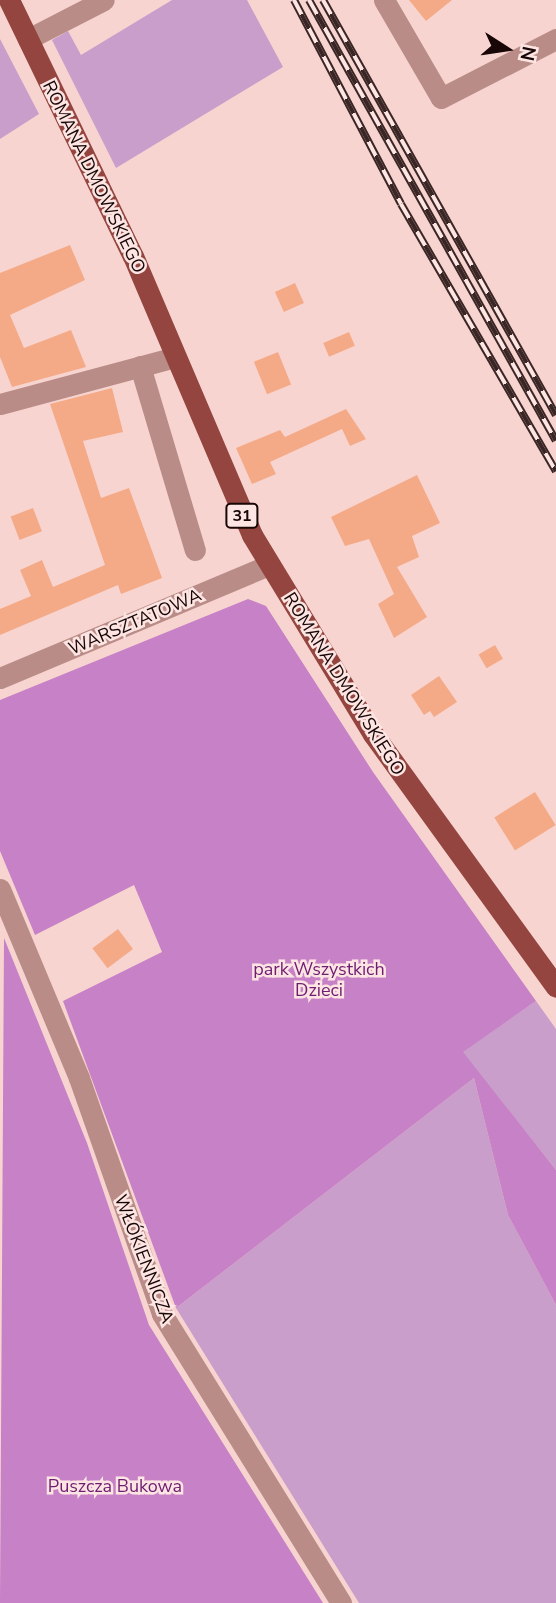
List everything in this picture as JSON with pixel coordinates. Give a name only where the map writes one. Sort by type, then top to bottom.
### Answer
[{"type":"main road","name":"ROMANA DMOWSKIEGO","points":[[9,0],[269,565],[380,745],[556,987]]},
{"type":"street","points":[[28,39],[104,0]]},
{"type":"street","points":[[384,0],[441,98],[556,39]]},
{"type":"street","points":[[0,404],[175,356]]},
{"type":"street","points":[[140,366],[195,550]]},
{"type":"street","name":"WARSZTATOWA","points":[[0,678],[269,565]]},
{"type":"street","name":"WŁÓKIENNICZA","points":[[0,889],[79,1078],[162,1314],[341,1603]]},
{"type":"shaded area","points":[[172,0],[247,0],[283,67],[116,168],[52,40],[68,31],[81,55]]},
{"type":"shaded area","points":[[0,39],[39,114],[0,139]]},
{"type":"shaded area","points":[[536,1001],[556,1029],[556,1170],[462,1052]]},
{"type":"shaded area","points":[[474,1078],[508,1215],[556,1305],[556,1603],[359,1603],[176,1308]]},
{"type":"green space","name":"park Wszystkich Dzieci","points":[[248,599],[266,606],[373,772],[536,1001],[463,1052],[556,1170],[556,1305],[508,1215],[474,1078],[176,1308],[63,1001],[162,952],[134,885],[35,935],[0,851],[0,700]]},
{"type":"green space","name":"Puszcza Bukowa","points":[[4,938],[87,1143],[149,1325],[323,1603],[0,1603]]},
{"type":"building","points":[[409,0],[452,0],[426,21]]},
{"type":"building","points":[[70,245],[85,280],[10,315],[24,348],[71,330],[86,367],[12,387],[0,357],[0,273]]},
{"type":"building","points":[[295,283],[304,303],[284,312],[275,292]]},
{"type":"building","points":[[349,332],[355,346],[329,357],[323,343]]},
{"type":"building","points":[[278,352],[291,384],[267,394],[254,362]]},
{"type":"building","points":[[112,388],[123,432],[83,441],[101,498],[129,488],[162,578],[121,594],[118,585],[0,635],[0,609],[31,596],[20,570],[42,560],[53,587],[105,565],[50,404]]},
{"type":"building","points":[[346,409],[366,439],[350,446],[342,429],[270,462],[276,474],[252,484],[236,448],[280,430],[285,437]]},
{"type":"building","points":[[417,475],[440,523],[412,536],[419,557],[397,567],[427,617],[394,638],[378,604],[394,594],[369,539],[345,546],[331,517]]},
{"type":"building","points":[[33,508],[42,531],[20,540],[11,517]]},
{"type":"building","points":[[495,645],[503,659],[487,668],[479,654]]},
{"type":"building","points":[[439,676],[457,702],[434,717],[430,711],[424,715],[411,695]]},
{"type":"building","points":[[535,792],[556,825],[515,851],[494,817]]},
{"type":"building","points":[[118,929],[133,949],[107,968],[92,948]]},
{"type":"railway","points":[[294,0],[401,204],[556,471]]},
{"type":"railway","points":[[309,0],[556,441]]},
{"type":"railway","points":[[323,0],[556,415]]}]
